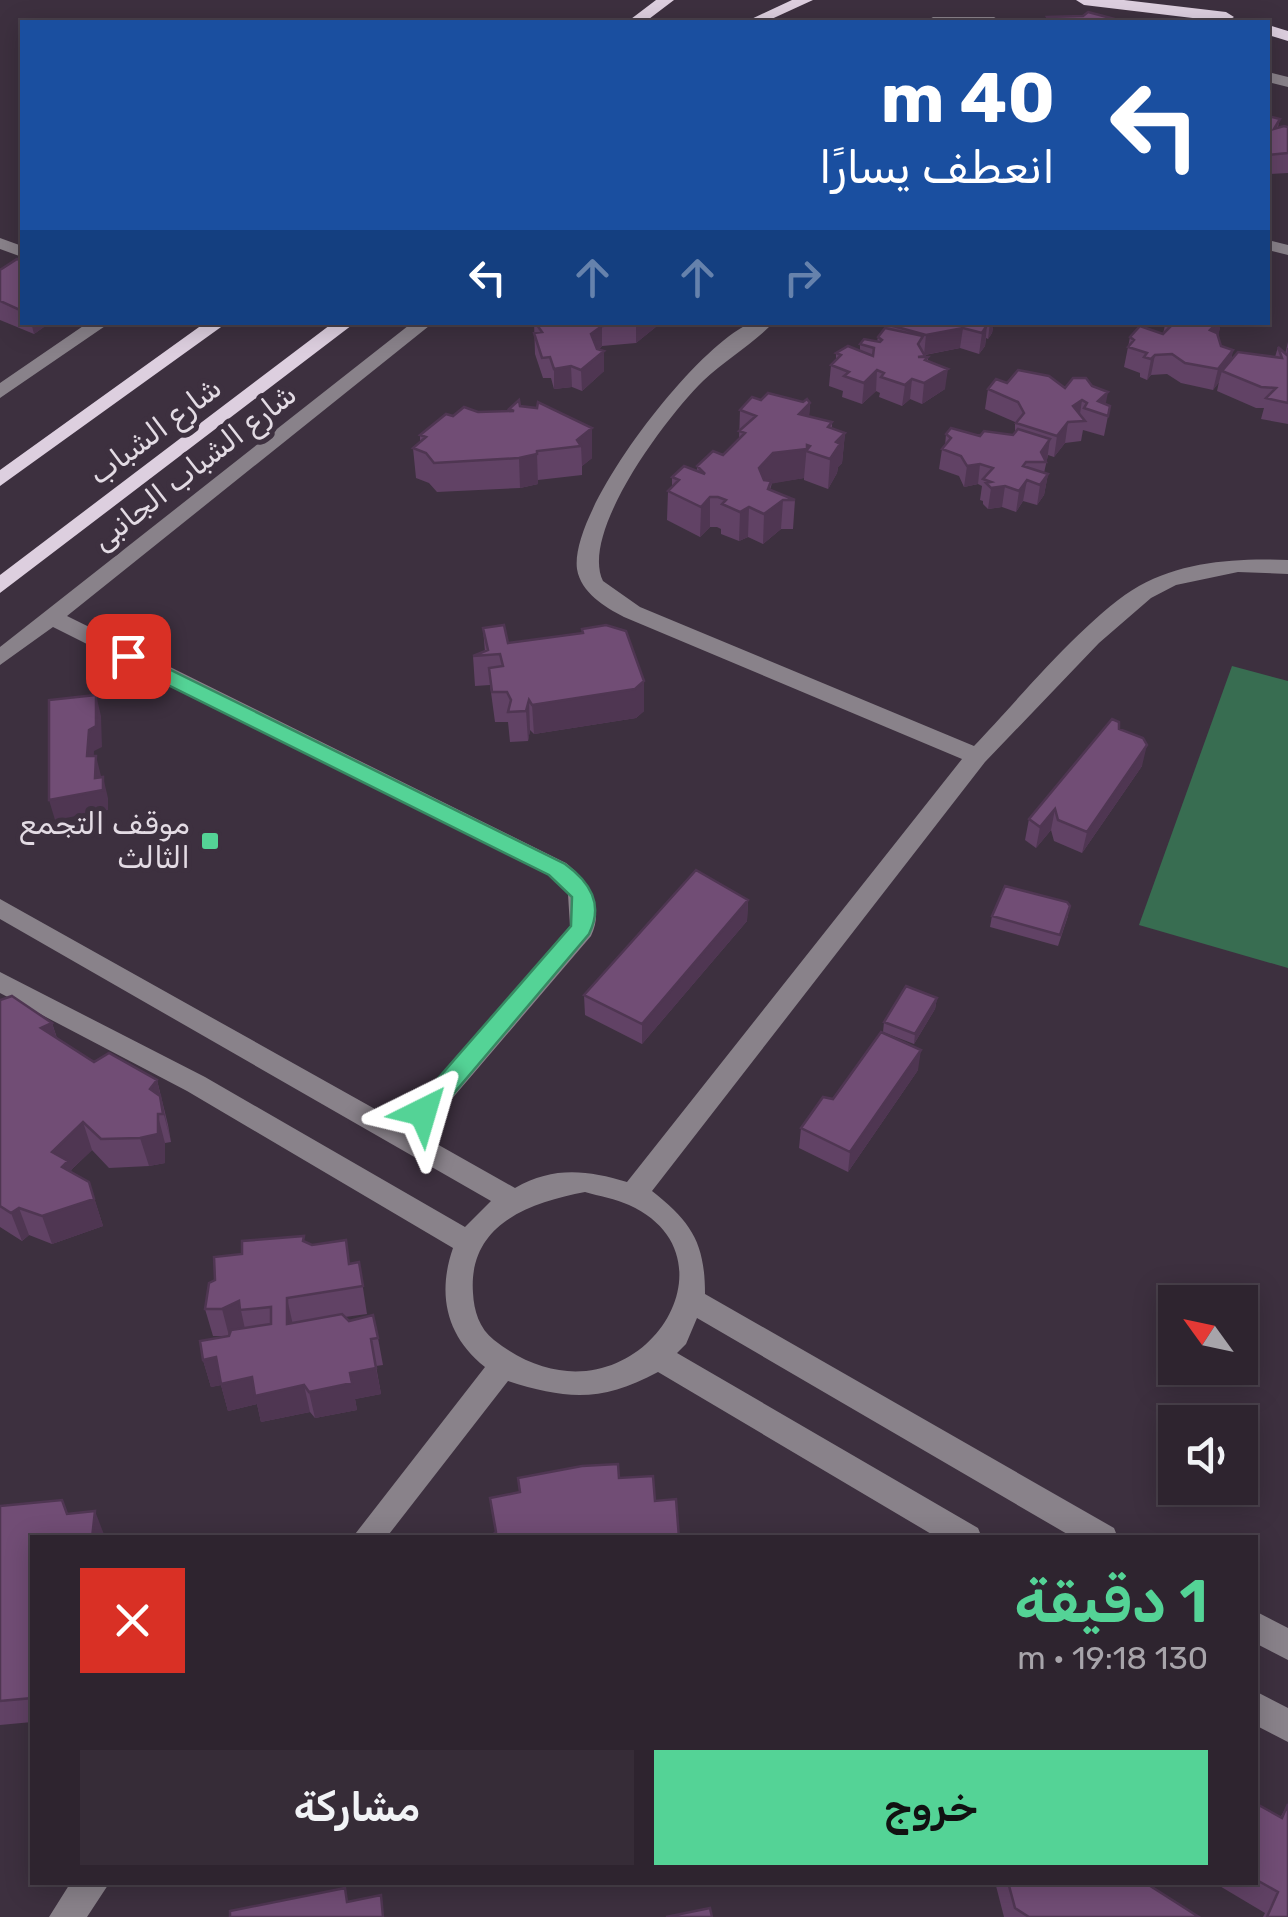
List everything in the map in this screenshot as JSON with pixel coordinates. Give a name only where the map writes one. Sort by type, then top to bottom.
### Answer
[{"type":"main road","points":[[638,20],[666,0]]},
{"type":"main road","points":[[758,20],[806,0]]},
{"type":"main road","points":[[1084,0],[1226,17]]},
{"type":"main road","points":[[1167,0],[1237,20]]},
{"type":"main road","name":"شارع الشباب","points":[[0,480],[216,325]]},
{"type":"main road","name":"شارع الشباب","points":[[0,586],[343,325]]},
{"type":"street","points":[[0,372],[70,325]]},
{"type":"street","points":[[0,392],[98,325]]},
{"type":"street","name":"شارع الشباب الجانبى","points":[[0,658],[421,325]]},
{"type":"street","points":[[761,325],[692,380],[620,482],[597,522],[588,550],[586,568],[594,585],[609,600],[632,612],[977,756]]},
{"type":"street","points":[[634,1193],[977,756],[1091,638],[1143,593],[1170,580],[1212,568],[1288,567]]},
{"type":"street","points":[[52,618],[557,870],[572,880],[583,895],[586,912],[582,928],[405,1135]]},
{"type":"street","points":[[0,908],[112,975],[405,1135],[511,1199]]},
{"type":"street","points":[[0,982],[196,1084],[468,1242]]},
{"type":"street","points":[[560,1182],[610,1184],[634,1193],[664,1212],[684,1238],[694,1268],[692,1301],[674,1340],[657,1356],[617,1378],[588,1384],[530,1378],[503,1366],[473,1338],[461,1315],[457,1278],[468,1242],[494,1211],[511,1199],[560,1182]]},
{"type":"street","points":[[692,1301],[1098,1535]]},
{"type":"street","points":[[657,1356],[962,1535]]},
{"type":"street","points":[[369,1535],[503,1366]]},
{"type":"street","points":[[1258,1628],[1288,1645]]},
{"type":"street","points":[[1258,1709],[1288,1726]]},
{"type":"street","points":[[66,1917],[91,1885]]},
{"type":"green space","points":[[1232,666],[1288,681],[1288,968],[1139,925]]},
{"type":"building","points":[[1088,12],[1118,20],[1047,17],[1083,16]]},
{"type":"building","points":[[1270,116],[1280,119],[1274,129],[1288,127],[1288,153],[1270,155]]},
{"type":"building","points":[[20,260],[20,310],[0,301],[0,270]]},
{"type":"building","points":[[537,325],[610,325],[591,334],[597,349],[604,351],[581,370],[571,366],[554,369],[550,357],[542,358],[534,333],[542,332]]},
{"type":"building","points":[[890,325],[987,325],[982,333],[963,328],[926,335]]},
{"type":"building","points":[[1165,325],[1215,325],[1210,330],[1217,333],[1221,346],[1233,350],[1218,369],[1185,363],[1172,354],[1151,359],[1144,357],[1147,353],[1128,347],[1134,340],[1130,337],[1140,326],[1163,334],[1170,327]]},
{"type":"building","points":[[885,328],[923,336],[918,344],[925,356],[918,357],[928,357],[925,360],[948,369],[924,383],[912,379],[905,385],[881,377],[884,373],[877,370],[864,383],[844,376],[849,372],[831,365],[841,355],[836,353],[848,346],[873,356],[874,348],[860,344],[864,339],[880,342],[878,337]]},
{"type":"building","points":[[1278,347],[1288,356],[1288,403],[1266,398],[1276,388],[1261,387],[1222,371],[1238,352],[1282,358]]},
{"type":"building","points":[[1018,370],[1049,376],[1065,388],[1073,378],[1086,378],[1092,386],[1108,392],[1098,401],[1110,406],[1108,416],[1084,408],[1087,403],[1082,400],[1073,406],[1085,421],[1068,422],[1057,436],[1016,423],[1024,413],[1018,402],[988,389],[996,379],[1007,383]]},
{"type":"building","points":[[768,393],[803,402],[807,399],[810,403],[799,414],[832,422],[828,427],[845,433],[836,442],[840,444],[830,459],[806,451],[810,446],[807,445],[807,449],[773,453],[759,468],[764,480],[771,481],[768,489],[795,500],[783,500],[764,514],[749,507],[740,512],[722,504],[726,500],[718,497],[710,497],[701,507],[668,491],[679,480],[672,477],[684,466],[705,474],[697,466],[713,451],[723,455],[745,433],[739,431],[756,416],[740,410],[752,397],[761,400]]},
{"type":"building","points":[[519,400],[520,406],[537,408],[538,402],[592,428],[577,440],[581,446],[537,451],[519,458],[434,463],[426,453],[413,448],[426,437],[420,435],[446,414],[453,416],[464,407],[478,412],[514,411],[509,409]]},
{"type":"building","points":[[951,428],[980,436],[984,431],[1013,435],[1018,429],[1050,439],[1041,452],[1046,462],[1026,462],[1023,466],[1048,474],[1040,485],[1027,480],[1019,491],[1005,486],[991,488],[986,483],[991,482],[983,479],[993,468],[967,466],[961,456],[942,449],[951,438],[946,434]]},
{"type":"building","points":[[504,625],[508,643],[583,633],[582,629],[606,625],[626,631],[644,681],[635,689],[532,705],[529,700],[526,711],[508,712],[511,700],[507,692],[492,692],[489,668],[503,666],[500,654],[473,656],[488,650],[483,628]]},
{"type":"building","points":[[96,695],[96,726],[89,730],[87,756],[96,756],[95,778],[103,777],[103,790],[49,800],[49,700]]},
{"type":"building","points":[[1112,719],[1119,722],[1119,729],[1143,738],[1147,745],[1087,832],[1058,820],[1055,809],[1040,827],[1029,819]]},
{"type":"building","points":[[696,870],[748,900],[642,1024],[584,995]]},
{"type":"building","points":[[1005,886],[1067,902],[1070,906],[1060,935],[992,916]]},
{"type":"building","points":[[906,986],[937,998],[915,1034],[884,1022]]},
{"type":"building","points":[[12,996],[52,1023],[41,1028],[94,1062],[109,1053],[157,1080],[150,1089],[160,1096],[163,1114],[158,1114],[158,1134],[140,1138],[101,1139],[83,1122],[52,1152],[68,1161],[62,1167],[89,1182],[94,1199],[42,1216],[19,1208],[11,1213],[0,1206],[0,1000]]},
{"type":"building","points":[[881,1032],[921,1050],[850,1152],[801,1128],[823,1097],[833,1099]]},
{"type":"building","points":[[304,1236],[303,1241],[312,1245],[346,1240],[349,1264],[359,1262],[363,1286],[287,1298],[287,1324],[342,1314],[349,1321],[373,1315],[378,1338],[371,1339],[376,1368],[350,1373],[352,1383],[309,1392],[304,1385],[255,1396],[252,1377],[221,1384],[216,1357],[203,1360],[200,1341],[229,1336],[231,1330],[271,1324],[271,1307],[240,1310],[239,1301],[222,1309],[205,1309],[209,1283],[215,1280],[214,1257],[242,1254],[242,1241]]},
{"type":"building","points":[[618,1464],[619,1478],[653,1476],[655,1501],[676,1499],[679,1535],[492,1535],[496,1532],[490,1498],[520,1492],[518,1478],[582,1466]]},
{"type":"building","points":[[62,1500],[67,1514],[95,1511],[92,1535],[30,1535],[30,1698],[0,1701],[0,1506]]},
{"type":"building","points":[[1288,1804],[1288,1917],[1267,1917],[1278,1892],[1258,1881],[1258,1805],[1282,1818]]},
{"type":"building","points":[[1009,1885],[1149,1885],[1199,1917],[1029,1917],[1015,1908]]},
{"type":"building","points":[[345,1888],[347,1902],[381,1895],[383,1917],[230,1917],[230,1911]]},
{"type":"building","points":[[710,1908],[712,1917],[666,1917]]},
{"type":"place","name":"موقف التجمع الثالث","points":[[210,841]]},
{"type":"route","points":[[128,656],[557,870],[572,880],[583,895],[586,912],[582,928],[423,1112]]}]
